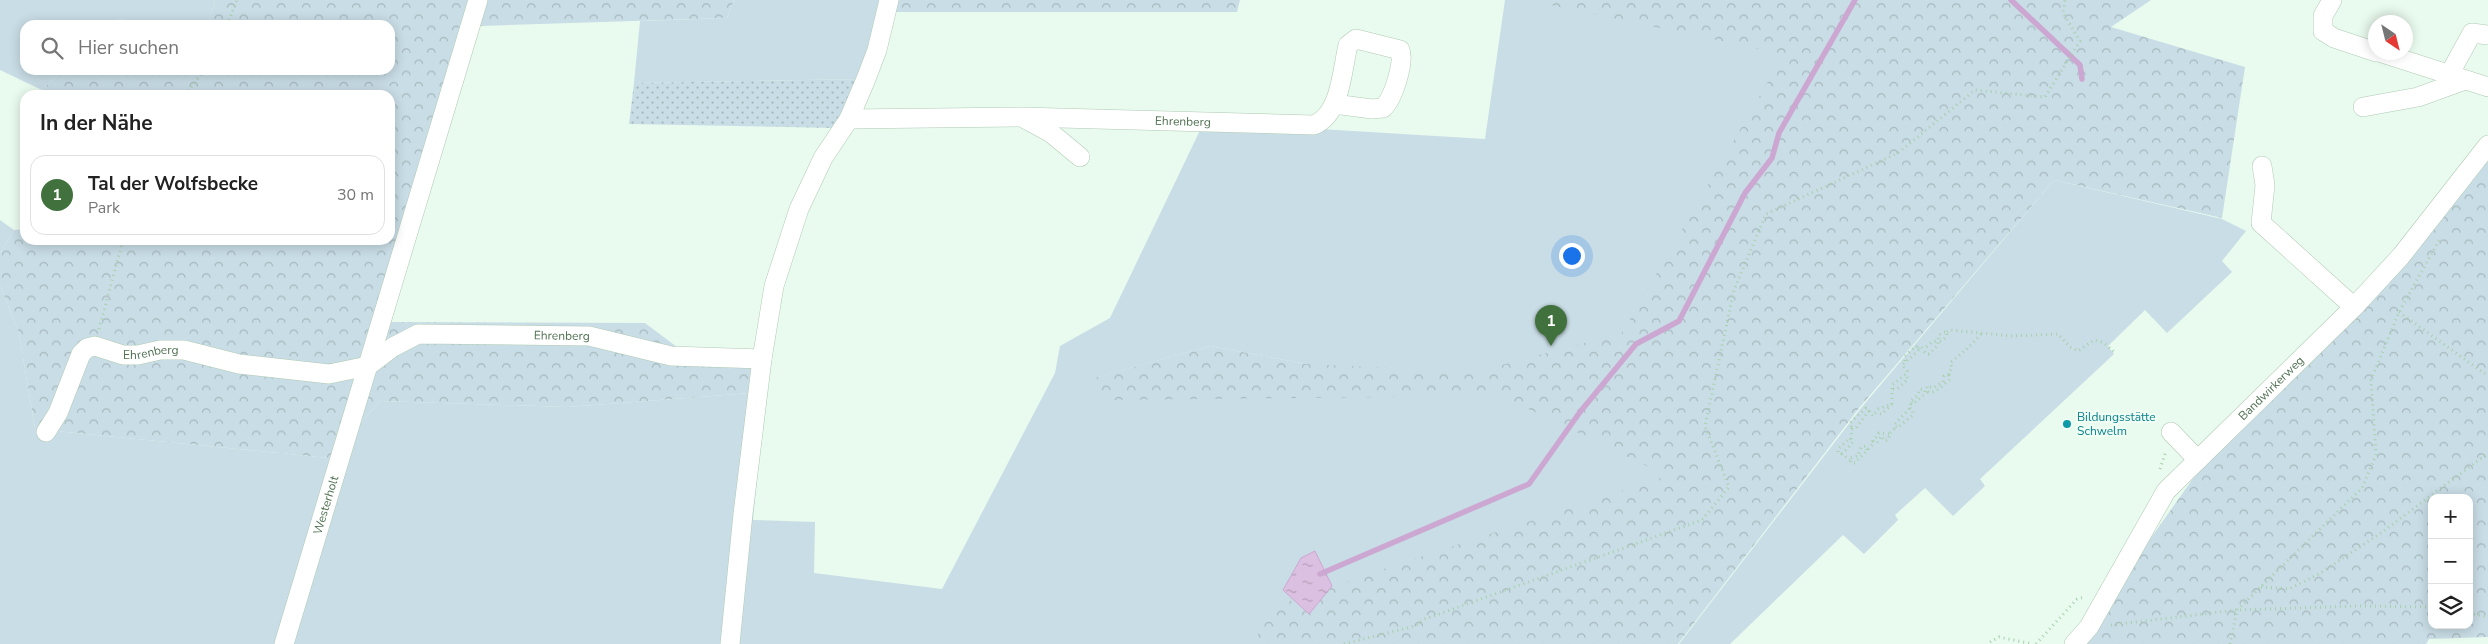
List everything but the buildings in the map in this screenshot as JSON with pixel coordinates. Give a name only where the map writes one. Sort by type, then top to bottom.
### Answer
[{"type":"street","points":[[368,366],[478,0]]},
{"type":"street","points":[[730,644],[743,514],[762,359],[774,286],[799,209],[823,158],[849,120],[877,50],[889,0]]},
{"type":"street","points":[[2332,0],[2323,16],[2323,31],[2334,38],[2368,49]]},
{"type":"street","points":[[2363,106],[2418,97],[2457,77],[2472,33],[2488,35]]},
{"type":"street","points":[[2403,60],[2488,87]]},
{"type":"street","name":"Ehrenberg","points":[[849,120],[1022,117],[1314,125],[1323,122],[1334,104]]},
{"type":"street","name":"Ehrenberg","points":[[1022,117],[1051,133],[1080,157]]},
{"type":"street","name":"Bandwirkerweg","points":[[2074,644],[2089,627],[2166,491],[2354,307],[2401,256],[2488,145]]},
{"type":"street","points":[[2262,166],[2265,185],[2261,224],[2354,307]]},
{"type":"street","name":"Ehrenberg","points":[[95,346],[123,354],[138,355],[160,350],[184,350],[239,364],[329,374],[368,366],[392,347],[418,334],[589,336],[671,356],[762,359]]},
{"type":"street","points":[[46,432],[58,414],[81,354],[87,348],[95,346]]},
{"type":"street","name":"Westerholt","points":[[284,644],[368,366]]},
{"type":"street","points":[[2170,432],[2198,460]]},
{"type":"path","points":[[229,20],[237,0]]},
{"type":"path","points":[[1344,644],[1415,626],[1425,620],[1702,520],[1729,486],[1705,426],[1734,290],[1766,214],[1898,153],[1975,90],[2045,97],[2080,41],[2063,13],[2064,0]]},
{"type":"path","points":[[190,90],[200,75]]},
{"type":"path","points":[[2230,644],[2238,610],[2362,488],[2376,455],[2371,380],[2399,312],[2446,228]]},
{"type":"path","points":[[95,346],[122,245]]},
{"type":"path","points":[[2399,312],[2488,376]]},
{"type":"path","points":[[1842,454],[1853,443],[1850,439],[1852,429],[1850,422],[1866,408],[1873,416],[1877,413],[1878,409],[1892,404],[1892,385],[1906,374],[1907,372],[1902,365],[1905,361],[1910,360],[1921,346],[1925,353],[1930,354],[1938,345],[1939,335],[1950,330],[2012,336],[2058,334],[2070,347],[2078,352],[2094,340],[2104,343],[2114,352]]},
{"type":"path","points":[[1924,349],[1932,342],[1945,339],[1947,332]]},
{"type":"path","points":[[1896,427],[1894,425],[1910,408],[1911,403],[1913,404],[1920,399],[1927,386],[1933,388],[1943,382],[1944,376],[1948,375],[1952,367],[1950,363],[1965,347],[1972,346],[1983,333]]},
{"type":"path","points":[[1850,439],[1838,448],[1838,452],[1850,460],[1852,464],[1875,442],[1877,443],[1881,436],[1885,440],[1889,439],[1889,434],[1896,427],[1898,428],[1913,415],[1913,410],[1910,408]]},
{"type":"path","points":[[1852,429],[1855,429],[1869,411]]},
{"type":"path","points":[[1875,442],[1873,440],[1877,434],[1889,434]]},
{"type":"path","points":[[1850,460],[1852,456],[1858,456],[1861,446],[1866,446],[1867,450]]},
{"type":"path","points":[[2261,587],[2289,589],[2319,574],[2381,533],[2488,453]]},
{"type":"path","points":[[2089,627],[2238,610],[2358,606],[2428,607]]},
{"type":"path","points":[[2473,614],[2488,617]]},
{"type":"path","points":[[1990,642],[1998,637],[2034,644]]},
{"type":"green space","points":[[0,0],[215,0],[209,20],[20,20],[20,75],[58,75],[42,90],[0,70]]},
{"type":"green space","points":[[215,0],[734,0],[727,18],[480,26],[390,322],[645,323],[677,347],[760,352],[765,392],[568,407],[380,401],[329,458],[35,429],[19,333],[0,285],[0,253],[14,230],[20,229],[20,245],[395,245],[395,90],[42,90],[58,75],[395,75],[395,20],[209,20]]},
{"type":"green space","points":[[734,0],[889,0],[861,79],[634,83],[640,21],[727,18]]},
{"type":"green space","points":[[896,0],[1240,0],[1237,12],[893,12]]},
{"type":"green space","points":[[1505,0],[2014,0],[1718,506],[1348,644],[0,644],[0,285],[19,333],[35,429],[329,458],[380,401],[568,407],[765,392],[753,520],[815,522],[814,573],[942,589],[1055,373],[1060,346],[1110,318],[1204,122],[1485,139]],"holes":[[[1210,346],[1307,364],[1088,380]]]},
{"type":"green space","points":[[1526,0],[2151,0],[2111,27],[2245,67],[2222,218],[2054,180],[1860,407],[1678,644],[1248,644],[1254,641],[1283,595],[1309,614],[1332,586],[1667,476],[1502,396],[1105,400],[1087,380],[1210,346],[1307,364],[1475,372],[1622,333],[1784,54]]},
{"type":"green space","points":[[861,79],[835,128],[629,124],[634,83]]},
{"type":"green space","points":[[2488,161],[2488,637],[2429,639],[2426,644],[2076,644],[2206,460],[2439,218]]},
{"type":"green space","points":[[2054,180],[2222,219],[2246,231],[2222,261],[2232,272],[2167,333],[2145,310],[2108,346],[2114,354],[1980,479],[1985,486],[1953,516],[1925,488],[1895,515],[1898,520],[1864,554],[1843,535],[1730,644],[1679,644],[1861,408]]},
{"type":"green space","points":[[0,220],[14,230],[0,253]]},
{"type":"water","points":[[1315,551],[1332,586],[1309,614],[1283,590],[1301,558]]},
{"type":"waterway","points":[[1320,574],[1529,484],[1580,412],[1636,344],[1679,321],[1745,193],[1772,158],[1779,133],[1855,0]]},
{"type":"waterway","points":[[2011,0],[2080,65],[2082,79]]},
{"type":"place","name":"Tal der Wolfsbecke","points":[[1551,346]]},
{"type":"place","name":"Bildungsstätte Schwelm","points":[[2067,424]]}]
